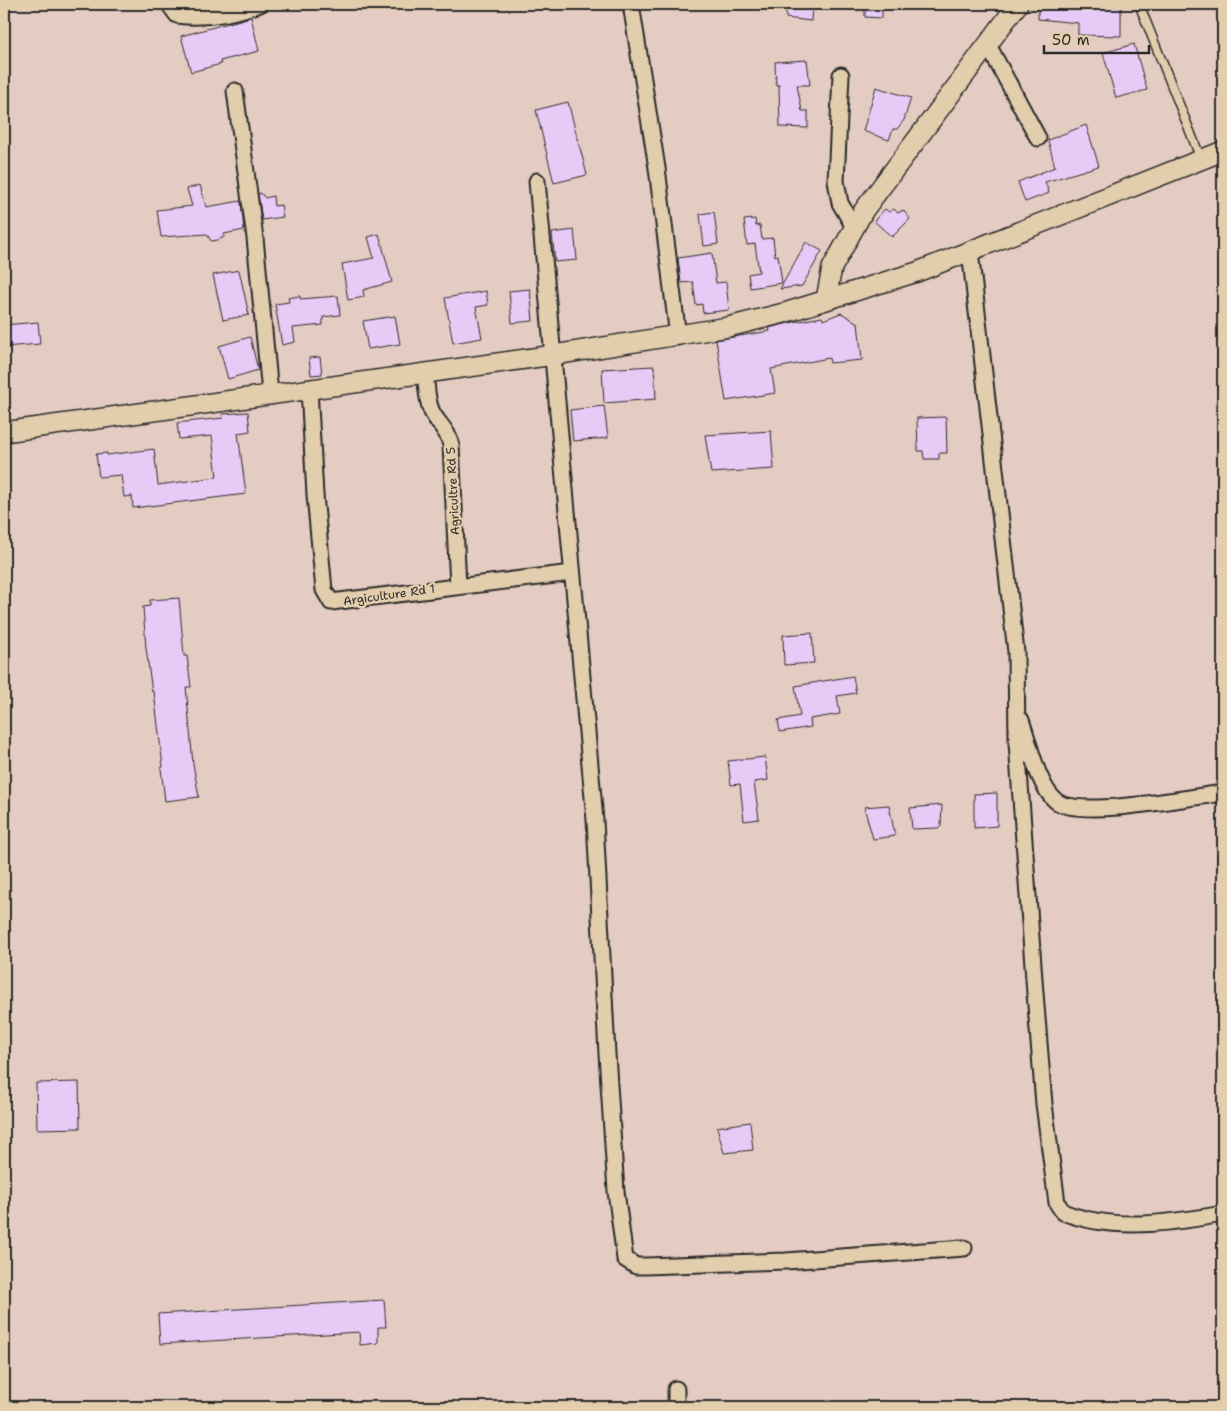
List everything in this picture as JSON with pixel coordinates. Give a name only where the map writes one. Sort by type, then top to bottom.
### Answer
[{"type":"street","points":[[169,4],[177,15],[187,16],[232,12],[260,4]]},
{"type":"street","points":[[631,4],[657,168],[678,337]]},
{"type":"street","points":[[826,300],[832,268],[854,227],[1018,4]]},
{"type":"street","points":[[988,45],[1038,138]]},
{"type":"street","points":[[841,75],[836,181],[840,203],[854,227]]},
{"type":"street","points":[[235,91],[255,238],[270,394]]},
{"type":"street","points":[[4,432],[554,355],[728,328],[917,272],[1223,151]]},
{"type":"street","points":[[537,181],[595,820],[616,1191],[625,1259],[636,1266],[646,1266],[786,1261],[964,1248]]},
{"type":"street","points":[[970,251],[1016,652],[1016,707],[1038,1030],[1044,1104],[1057,1203],[1063,1212],[1102,1223],[1159,1223],[1223,1214]]},
{"type":"street","name":"Agricultre Rd 5","points":[[425,373],[431,410],[450,438],[458,586]]},
{"type":"street","name":"Argiculture Rd 1","points":[[309,388],[315,495],[324,590],[331,602],[572,574]]},
{"type":"street","points":[[1016,707],[1043,781],[1055,800],[1066,807],[1107,808],[1223,793]]},
{"type":"street","points":[[676,1389],[676,1407]]},
{"type":"lane","points":[[1139,4],[1201,159]]},
{"type":"lane","points":[[1221,4],[1223,9]]},
{"type":"building","points":[[786,4],[812,4],[811,21],[786,18]]},
{"type":"building","points":[[865,4],[882,4],[882,18],[865,17]]},
{"type":"building","points":[[1038,4],[1121,4],[1121,36],[1078,35],[1078,23],[1038,19]]},
{"type":"building","points":[[251,17],[259,51],[220,61],[221,64],[191,72],[181,36]]},
{"type":"building","points":[[1134,44],[1147,90],[1116,98],[1103,53]]},
{"type":"building","points":[[807,60],[810,85],[797,85],[802,111],[808,111],[808,128],[780,127],[779,85],[776,85],[775,62]]},
{"type":"building","points":[[876,87],[911,98],[904,120],[897,129],[893,129],[889,140],[863,131]]},
{"type":"building","points":[[568,102],[587,175],[554,183],[536,110]]},
{"type":"building","points":[[1086,125],[1099,166],[1045,182],[1049,193],[1025,202],[1018,182],[1055,167],[1048,140]]},
{"type":"building","points":[[200,185],[206,207],[241,201],[244,230],[224,234],[224,237],[211,241],[207,234],[161,237],[157,210],[192,206],[187,189]]},
{"type":"building","points":[[261,193],[265,198],[273,196],[274,206],[281,205],[283,217],[262,220],[258,194]]},
{"type":"building","points":[[885,209],[889,212],[894,209],[898,213],[903,210],[910,219],[892,237],[874,221]]},
{"type":"building","points":[[714,212],[718,244],[704,246],[700,214]]},
{"type":"building","points":[[755,219],[756,226],[760,225],[762,239],[773,238],[775,256],[778,255],[782,283],[750,288],[748,274],[759,272],[755,244],[747,245],[744,220]]},
{"type":"building","points":[[574,230],[577,260],[555,262],[552,233]]},
{"type":"building","points":[[379,234],[392,282],[363,290],[364,297],[348,300],[342,264],[374,258],[368,237]]},
{"type":"building","points":[[806,242],[822,251],[802,286],[780,289]]},
{"type":"building","points":[[712,253],[716,283],[726,282],[729,310],[703,313],[702,304],[696,305],[693,282],[681,283],[678,258]]},
{"type":"building","points":[[239,270],[249,315],[223,320],[213,275]]},
{"type":"building","points":[[530,289],[533,321],[512,323],[509,291]]},
{"type":"building","points":[[486,291],[488,305],[476,307],[482,338],[453,343],[445,298]]},
{"type":"building","points":[[300,296],[300,299],[338,296],[340,315],[323,317],[323,325],[293,328],[295,342],[282,345],[275,304],[289,302],[288,298]]},
{"type":"building","points":[[841,313],[858,323],[862,360],[830,363],[829,358],[771,369],[775,393],[726,401],[716,340],[770,331],[769,328],[789,323],[822,317],[823,320]]},
{"type":"building","points":[[395,316],[400,344],[368,349],[363,321]]},
{"type":"building","points":[[38,322],[40,344],[4,347],[4,325]]},
{"type":"building","points":[[250,337],[258,370],[228,379],[219,346]]},
{"type":"building","points":[[320,357],[322,374],[311,375],[309,358]]},
{"type":"building","points":[[654,366],[656,399],[604,403],[602,369]]},
{"type":"building","points":[[604,406],[608,438],[573,441],[570,410]]},
{"type":"building","points":[[248,412],[250,431],[238,433],[246,494],[133,508],[132,496],[124,497],[121,475],[99,477],[96,454],[107,453],[107,455],[154,449],[158,485],[217,477],[212,436],[179,439],[177,423],[223,418],[222,414]]},
{"type":"building","points":[[946,417],[947,453],[939,453],[939,459],[924,459],[923,451],[918,451],[917,418]]},
{"type":"building","points":[[771,431],[774,469],[711,473],[705,435]]},
{"type":"building","points":[[179,598],[184,656],[187,656],[191,687],[186,687],[193,764],[199,797],[165,801],[161,768],[163,767],[154,692],[152,692],[146,648],[143,607],[150,606],[150,600]]},
{"type":"building","points":[[812,633],[814,663],[784,665],[783,635]]},
{"type":"building","points":[[853,676],[856,693],[837,696],[840,714],[810,719],[811,727],[780,732],[778,720],[800,716],[795,686]]},
{"type":"building","points":[[765,757],[768,780],[754,782],[759,819],[744,821],[740,784],[731,785],[728,761]]},
{"type":"building","points":[[997,793],[997,826],[974,828],[974,794]]},
{"type":"building","points":[[889,805],[895,836],[873,839],[864,807]]},
{"type":"building","points":[[942,805],[941,825],[938,828],[912,829],[910,808]]},
{"type":"building","points":[[79,1082],[80,1128],[37,1129],[36,1083]]},
{"type":"building","points":[[750,1122],[753,1150],[724,1153],[717,1127]]},
{"type":"building","points":[[384,1300],[386,1327],[378,1327],[378,1343],[360,1345],[359,1332],[160,1344],[158,1314]]}]
